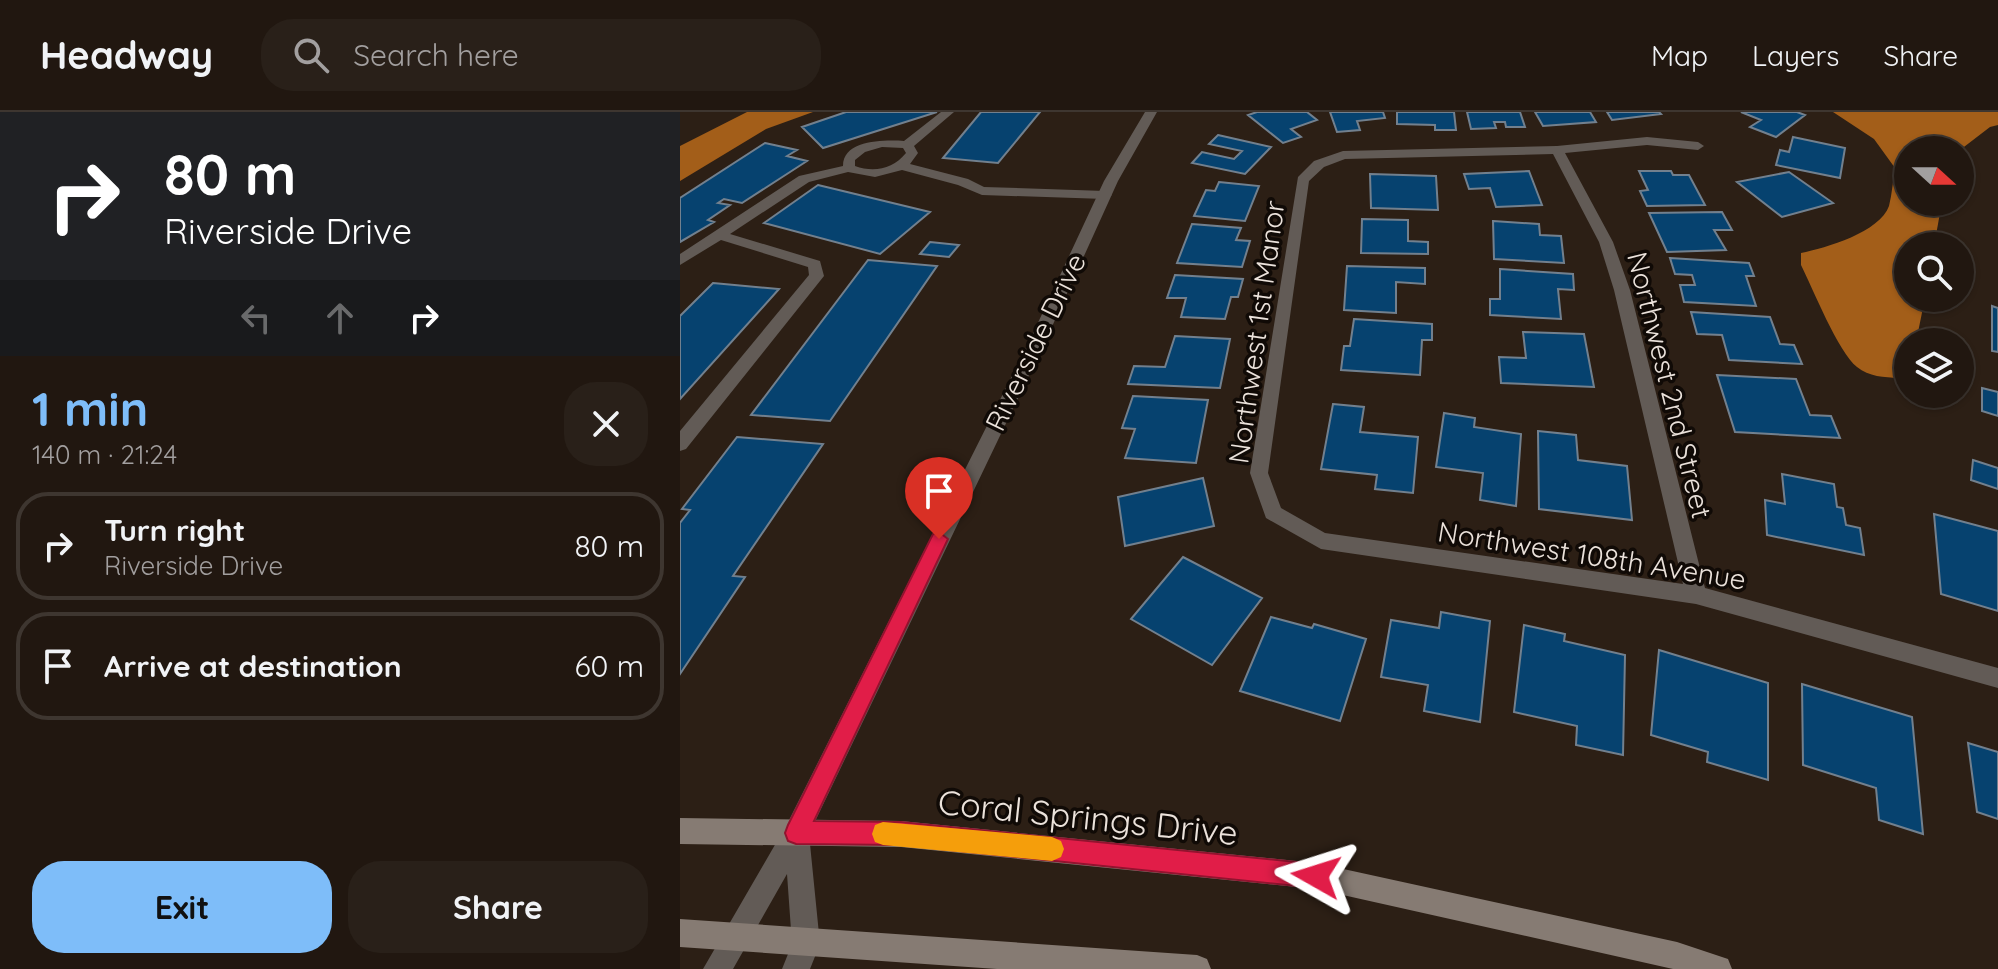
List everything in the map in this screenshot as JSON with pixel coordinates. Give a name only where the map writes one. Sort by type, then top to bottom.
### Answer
[{"type":"main road","name":"Coral Springs Drive","points":[[680,831],[901,834],[1316,876],[1677,956],[1718,969]]},
{"type":"main road","points":[[680,933],[734,937],[801,956],[1197,969]]},
{"type":"street","points":[[849,168],[849,159],[861,149],[881,143],[907,145],[948,112]]},
{"type":"street","name":"Riverside Drive","points":[[717,969],[796,833],[1037,342],[1108,188],[1151,112]]},
{"type":"street","points":[[1557,150],[1647,141],[1698,146]]},
{"type":"street","points":[[901,166],[912,153],[907,145]]},
{"type":"street","name":"Northwest 1st Manor","points":[[1273,513],[1259,473],[1303,180],[1319,164],[1343,155],[1557,150]]},
{"type":"street","name":"Northwest 2nd Street","points":[[1557,150],[1606,242],[1622,290],[1696,595]]},
{"type":"street","points":[[680,261],[804,179],[849,168],[872,174],[901,166],[963,182],[982,191],[1108,188]]},
{"type":"street","points":[[680,444],[817,276],[815,264],[719,235]]},
{"type":"street","name":"Northwest 108th Avenue","points":[[1273,513],[1321,541],[1696,595],[1998,678]]},
{"type":"street","points":[[796,833],[801,956]]},
{"type":"shaded area","points":[[747,112],[813,112],[766,129],[680,181],[680,146]]},
{"type":"shaded area","points":[[1833,112],[1998,112],[1998,125],[1974,139],[1974,136],[1894,136],[1894,167],[1874,139]]},
{"type":"shaded area","points":[[1894,175],[1894,216],[1939,216],[1937,232],[1894,232],[1894,312],[1922,312],[1919,328],[1894,328],[1894,378],[1867,373],[1850,359],[1834,334],[1801,265],[1801,253],[1837,243],[1875,224],[1884,215],[1890,201]]},
{"type":"building","points":[[846,112],[937,112],[823,148],[802,127]]},
{"type":"building","points":[[981,112],[1040,112],[998,163],[943,158]]},
{"type":"building","points":[[1257,112],[1307,112],[1317,120],[1291,129],[1301,137],[1283,143],[1248,115]]},
{"type":"building","points":[[1330,112],[1383,112],[1385,118],[1357,121],[1360,130],[1337,132]]},
{"type":"building","points":[[1397,112],[1454,112],[1456,130],[1435,130],[1435,125],[1397,124]]},
{"type":"building","points":[[1467,112],[1520,112],[1525,127],[1506,127],[1505,122],[1494,122],[1496,128],[1471,129]]},
{"type":"building","points":[[1535,112],[1590,112],[1596,122],[1543,126]]},
{"type":"building","points":[[1607,112],[1659,112],[1661,114],[1612,120]]},
{"type":"building","points":[[1741,112],[1797,112],[1805,115],[1776,137],[1750,127],[1761,120]]},
{"type":"building","points":[[1218,135],[1271,147],[1245,174],[1192,163],[1202,152],[1234,159],[1242,151],[1209,144]]},
{"type":"building","points":[[1793,137],[1845,148],[1840,178],[1776,165],[1780,150],[1789,152]]},
{"type":"building","points":[[765,143],[797,150],[787,156],[807,161],[742,203],[724,199],[718,203],[730,205],[708,220],[714,222],[680,242],[680,198]]},
{"type":"building","points":[[1529,171],[1542,205],[1496,207],[1490,188],[1469,189],[1464,174]]},
{"type":"building","points":[[1639,171],[1671,171],[1673,175],[1689,175],[1705,205],[1647,206],[1640,191],[1648,190]]},
{"type":"building","points":[[1789,172],[1833,203],[1782,217],[1737,182]]},
{"type":"building","points":[[1370,174],[1436,176],[1438,210],[1371,208]]},
{"type":"building","points":[[1219,182],[1259,186],[1245,221],[1194,216],[1206,190],[1215,191]]},
{"type":"building","points":[[818,185],[930,212],[880,254],[764,223]]},
{"type":"building","points":[[1722,212],[1732,230],[1714,230],[1726,250],[1667,252],[1649,213]]},
{"type":"building","points":[[1362,219],[1408,220],[1408,241],[1428,242],[1428,254],[1361,253]]},
{"type":"building","points":[[1493,221],[1539,224],[1540,235],[1561,236],[1564,263],[1494,259]]},
{"type":"building","points":[[1192,224],[1241,228],[1236,240],[1250,241],[1242,267],[1177,263]]},
{"type":"building","points":[[930,242],[959,245],[949,257],[920,254]]},
{"type":"building","points":[[1670,258],[1749,263],[1754,276],[1746,276],[1756,306],[1684,302],[1680,285],[1695,285],[1692,275],[1675,274]]},
{"type":"building","points":[[868,260],[937,266],[830,421],[751,415]]},
{"type":"building","points":[[1347,266],[1425,268],[1425,284],[1396,282],[1396,313],[1344,310]]},
{"type":"building","points":[[1500,269],[1573,274],[1574,290],[1558,289],[1561,319],[1490,315],[1490,299],[1500,299]]},
{"type":"building","points":[[1175,275],[1243,279],[1238,297],[1231,297],[1225,319],[1181,317],[1186,298],[1167,298]]},
{"type":"building","points":[[713,283],[779,289],[680,399],[680,316]]},
{"type":"building","points":[[1992,306],[1998,308],[1998,352],[1992,351]]},
{"type":"building","points":[[1691,312],[1770,317],[1780,344],[1794,345],[1802,364],[1729,360],[1722,335],[1697,334]]},
{"type":"building","points":[[1354,319],[1432,324],[1432,340],[1422,340],[1420,375],[1341,370],[1344,346],[1350,346]]},
{"type":"building","points":[[1523,332],[1584,334],[1594,387],[1501,383],[1499,357],[1526,358]]},
{"type":"building","points":[[1175,336],[1230,339],[1220,388],[1128,384],[1134,366],[1165,367]]},
{"type":"building","points":[[1717,375],[1796,379],[1810,415],[1831,416],[1840,438],[1735,432]]},
{"type":"building","points":[[1982,388],[1998,392],[1998,416],[1982,411]]},
{"type":"building","points":[[1133,396],[1208,400],[1196,463],[1125,458],[1135,429],[1122,428]]},
{"type":"building","points":[[1333,404],[1364,407],[1360,432],[1418,437],[1413,493],[1375,489],[1377,475],[1321,469]]},
{"type":"building","points":[[1444,413],[1475,418],[1474,427],[1521,434],[1516,506],[1480,500],[1483,473],[1436,467]]},
{"type":"building","points":[[1538,431],[1576,435],[1578,460],[1627,466],[1632,520],[1539,509]]},
{"type":"building","points":[[737,437],[823,444],[733,576],[745,577],[680,674],[680,523],[690,510],[682,509]]},
{"type":"building","points":[[1973,460],[1998,468],[1998,489],[1971,480]]},
{"type":"building","points":[[1782,474],[1834,484],[1837,507],[1843,508],[1846,525],[1860,528],[1864,555],[1767,535],[1765,500],[1785,504]]},
{"type":"building","points":[[1203,478],[1214,526],[1125,546],[1118,497]]},
{"type":"building","points":[[1934,514],[1998,531],[1998,611],[1941,594]]},
{"type":"building","points":[[1183,557],[1262,598],[1212,665],[1131,619]]},
{"type":"building","points":[[1441,612],[1490,621],[1480,722],[1424,711],[1428,685],[1381,677],[1391,620],[1439,628]]},
{"type":"building","points":[[1271,617],[1312,628],[1314,624],[1366,639],[1340,721],[1240,691]]},
{"type":"building","points":[[1524,625],[1565,634],[1564,641],[1625,655],[1623,755],[1576,745],[1577,726],[1514,712]]},
{"type":"building","points":[[1659,650],[1768,683],[1768,780],[1707,762],[1708,752],[1651,735]]},
{"type":"building","points":[[1802,684],[1912,717],[1923,834],[1879,820],[1876,788],[1803,765]]},
{"type":"building","points":[[1968,743],[1998,752],[1998,819],[1977,812]]},
{"type":"slow traffic","points":[[883,834],[1052,849]]},
{"type":"route","points":[[939,539],[796,833],[901,834],[1316,876]]}]
